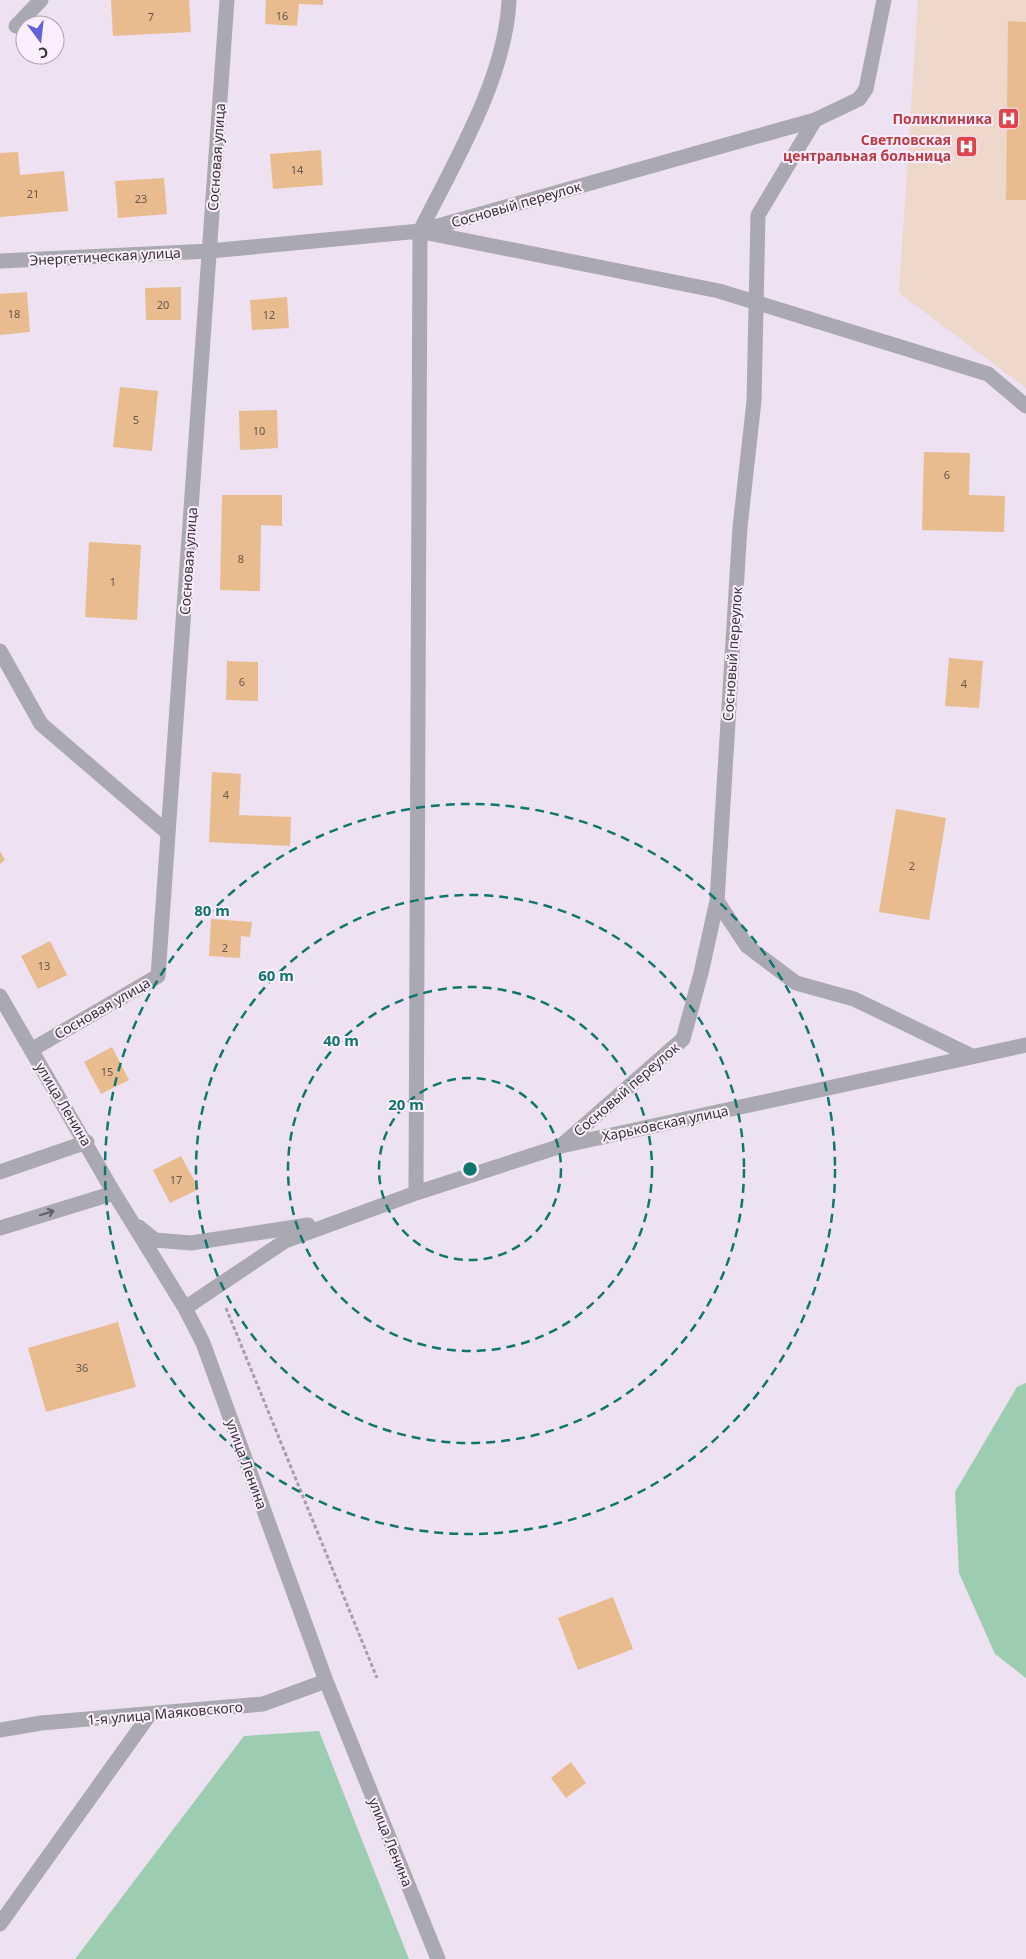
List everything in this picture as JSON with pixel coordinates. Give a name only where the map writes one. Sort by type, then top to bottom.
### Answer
[{"type":"street","points":[[27,15],[41,0]]},
{"type":"street","name":"Сосновая улица","points":[[31,1050],[158,976],[227,0]]},
{"type":"street","points":[[416,1193],[420,231],[485,98],[508,22],[509,0]]},
{"type":"street","name":"Сосновый переулок","points":[[210,251],[420,231],[815,120],[859,99],[866,88],[884,0]]},
{"type":"street","name":"Сосновый переулок","points":[[561,1146],[683,1039],[717,902],[740,527],[754,401],[758,214],[815,120]]},
{"type":"street","points":[[420,231],[719,291],[988,374],[1026,406]]},
{"type":"street","name":"Энергетическая улица","points":[[0,261],[210,251]]},
{"type":"street","points":[[0,651],[41,724],[168,833]]},
{"type":"street","points":[[717,902],[747,946],[796,983],[854,999],[972,1056]]},
{"type":"street","name":"улица Ленина","points":[[0,996],[87,1142],[114,1193],[185,1308],[203,1343],[326,1681],[438,1959]]},
{"type":"street","name":"Харьковская улица","points":[[185,1308],[285,1241],[416,1193],[561,1146],[1026,1045]]},
{"type":"street","points":[[0,1172],[87,1142]]},
{"type":"street","points":[[0,1228],[114,1193]]},
{"type":"street","points":[[132,1223],[155,1240],[191,1243],[344,1220]]},
{"type":"street","name":"1-я улица Маяковского","points":[[0,1730],[41,1723],[263,1704],[326,1681]]},
{"type":"street","points":[[0,1924],[150,1714]]},
{"type":"path","points":[[216,1287],[377,1678]]},
{"type":"shaded area","name":"Светловская центральная больница","points":[[918,0],[1026,0],[1026,388],[899,293]]},
{"type":"green space","points":[[1026,1383],[1026,1678],[995,1654],[959,1573],[955,1492],[1017,1387]]},
{"type":"green space","points":[[319,1731],[409,1959],[75,1959],[244,1736]]},
{"type":"building","points":[[111,0],[189,0],[191,32],[113,36]]},
{"type":"building","points":[[266,0],[323,0],[323,5],[299,4],[297,26],[265,24]]},
{"type":"building","points":[[1008,21],[1026,22],[1026,200],[1006,200]]},
{"type":"building","points":[[321,150],[323,185],[273,189],[270,154]]},
{"type":"building","points":[[18,152],[20,175],[64,171],[68,211],[0,217],[0,153]]},
{"type":"building","points":[[164,178],[167,214],[118,218],[115,181]]},
{"type":"building","points":[[181,287],[181,320],[146,320],[145,288]]},
{"type":"building","points":[[27,292],[30,332],[0,335],[0,294]]},
{"type":"building","points":[[287,297],[289,328],[252,330],[250,300]]},
{"type":"building","points":[[120,387],[158,391],[152,451],[113,447]]},
{"type":"building","points":[[277,410],[278,448],[240,450],[239,411]]},
{"type":"building","points":[[924,452],[970,453],[969,495],[1005,496],[1004,532],[922,530]]},
{"type":"building","points":[[222,495],[282,495],[282,526],[261,525],[260,591],[220,590]]},
{"type":"building","points":[[89,542],[141,545],[137,620],[85,617]]},
{"type":"building","points":[[949,658],[983,661],[979,708],[945,706]]},
{"type":"building","points":[[227,661],[258,662],[258,701],[226,700]]},
{"type":"building","points":[[212,772],[241,774],[239,815],[291,817],[290,846],[209,842]]},
{"type":"building","points":[[896,809],[946,818],[929,920],[879,912]]},
{"type":"building","points":[[0,851],[5,860],[0,864]]},
{"type":"building","points":[[211,919],[252,922],[250,937],[241,936],[240,958],[209,956]]},
{"type":"building","points":[[50,941],[67,975],[38,989],[21,956]]},
{"type":"building","points":[[112,1047],[129,1080],[101,1094],[84,1062]]},
{"type":"building","points":[[181,1156],[199,1189],[170,1203],[153,1170]]},
{"type":"building","points":[[118,1322],[136,1387],[46,1412],[28,1348]]},
{"type":"building","points":[[613,1597],[633,1649],[578,1670],[558,1618]]},
{"type":"building","points":[[571,1762],[586,1783],[566,1798],[551,1778]]},
{"type":"place","name":"Поликлиника","points":[[1008,118]]},
{"type":"place","name":"Светловская центральная больница","points":[[967,147]]}]
